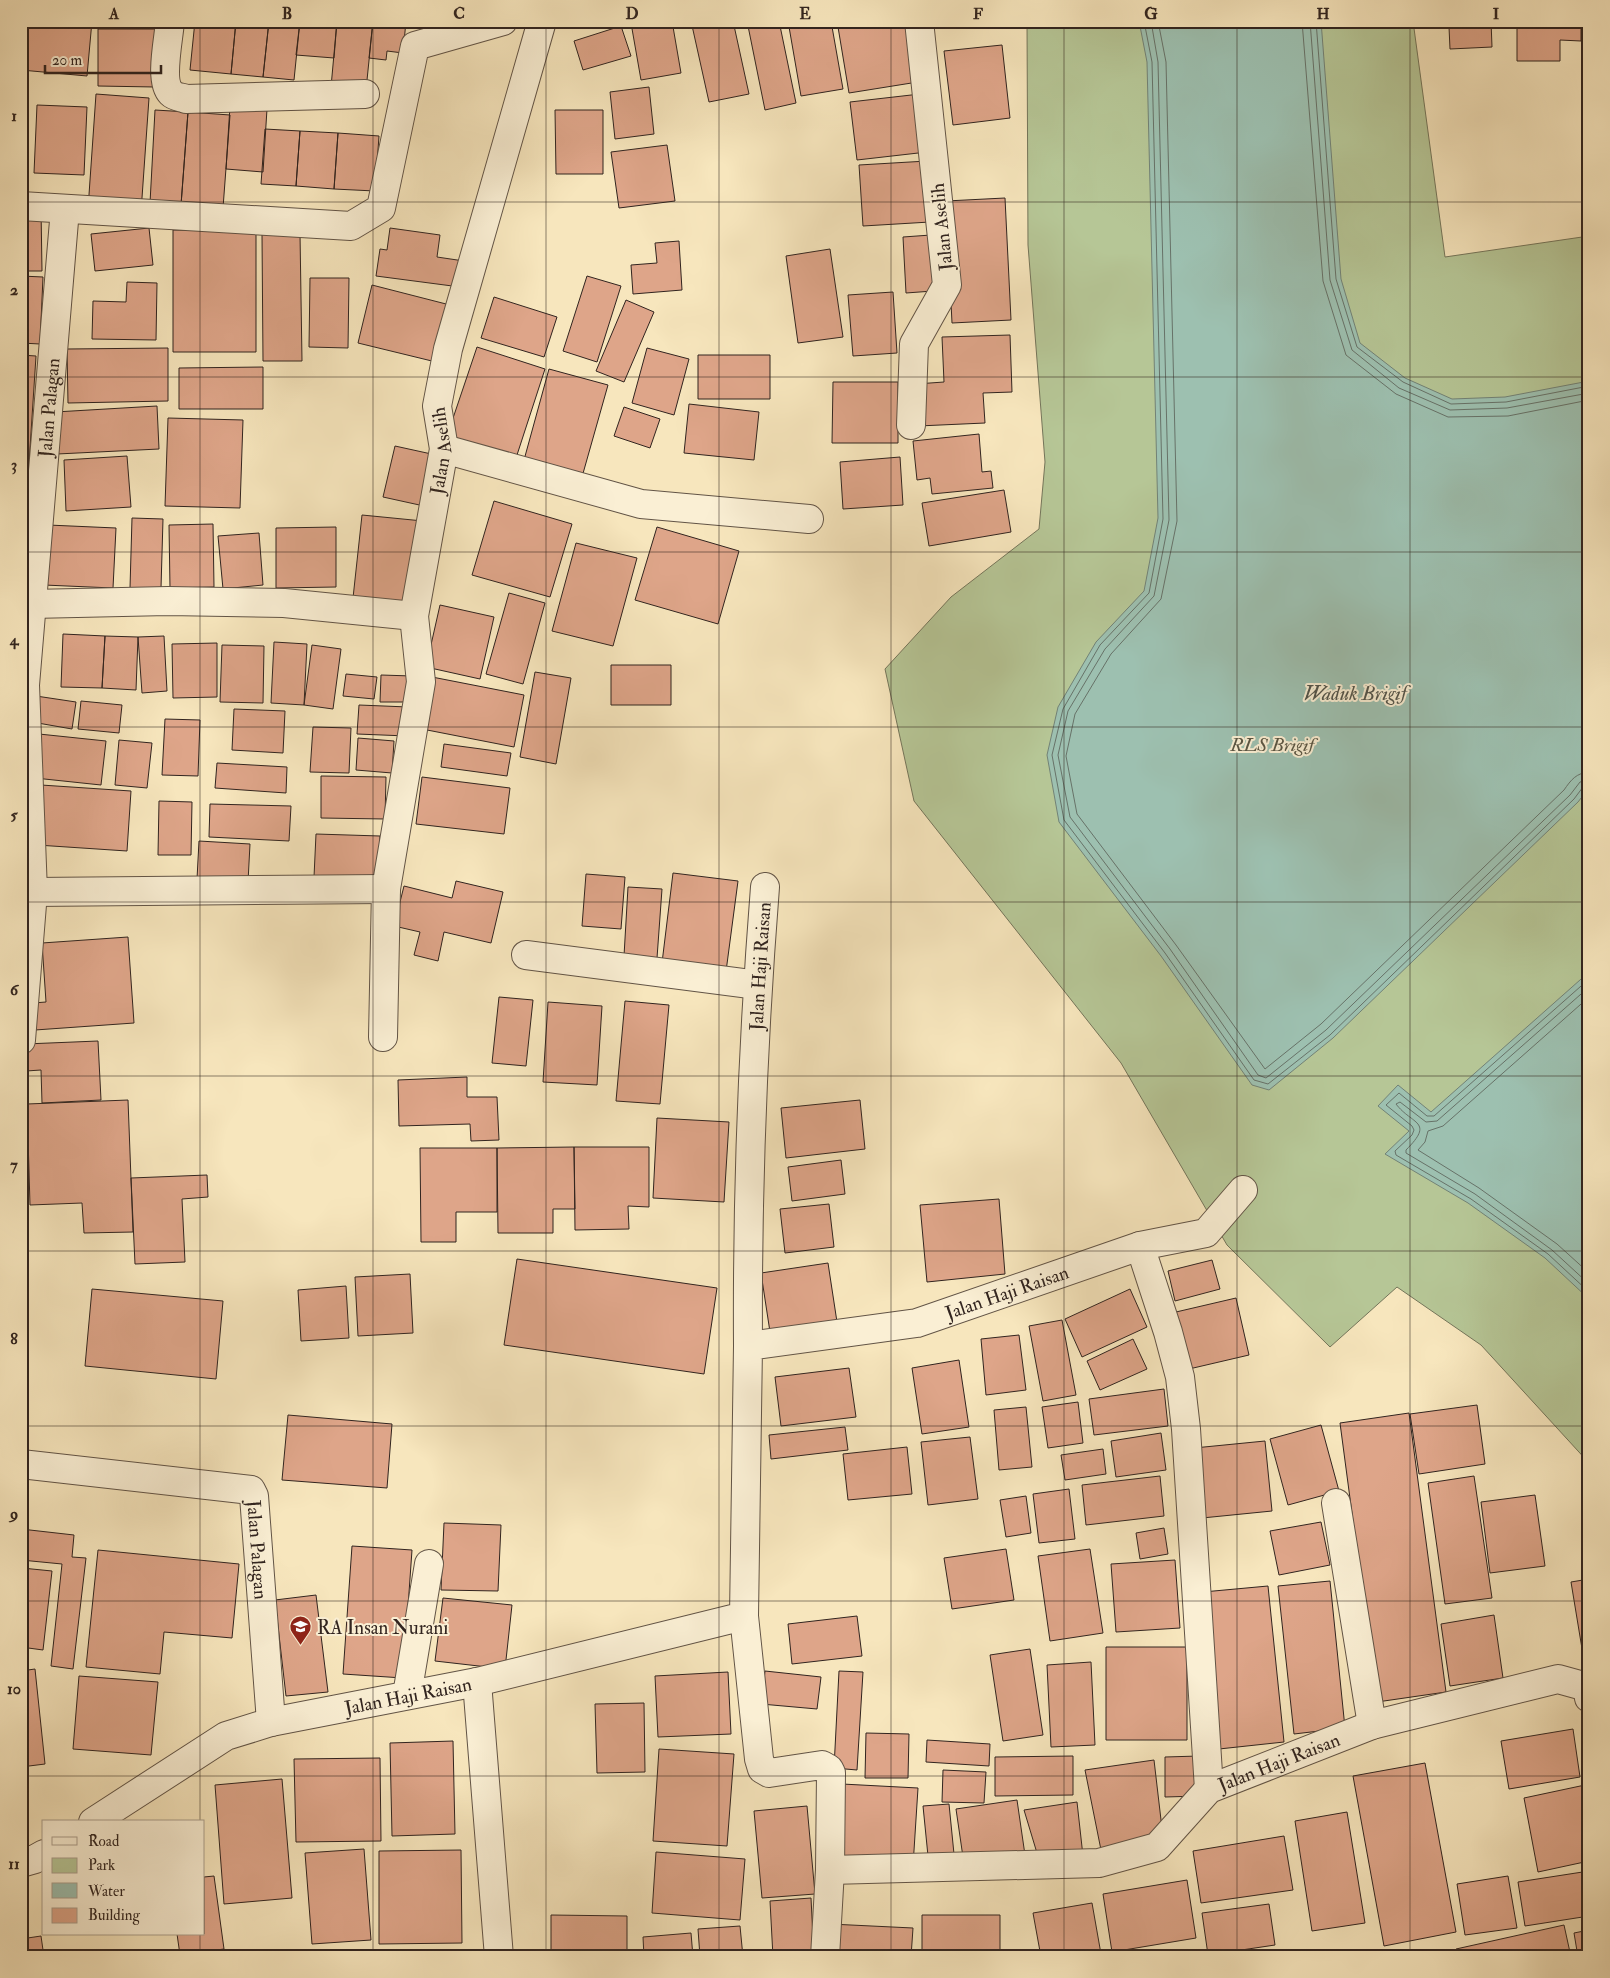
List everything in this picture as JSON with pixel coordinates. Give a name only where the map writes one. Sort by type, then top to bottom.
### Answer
[{"type":"street","points":[[170,21],[165,74],[166,84],[170,92],[176,96],[186,99],[365,94]]},
{"type":"street","points":[[21,206],[351,226],[381,208],[415,46],[503,21]]},
{"type":"street","name":"Jalan Aselih","points":[[383,1037],[386,889],[421,682],[414,616],[444,450],[437,406],[448,349],[542,21]]},
{"type":"street","name":"Jalan Aselih","points":[[911,425],[914,344],[947,285],[919,21]]},
{"type":"street","name":"Jalan Palagan","points":[[21,1040],[33,892],[25,685],[66,209]]},
{"type":"street","points":[[444,450],[641,504],[809,519]]},
{"type":"street","points":[[31,604],[168,601],[284,603],[414,616]]},
{"type":"street","name":"Jalan Haji Raisan","points":[[765,887],[758,985],[747,1276],[748,1346],[744,1616],[759,1759],[762,1770],[769,1773],[822,1765],[829,1769],[831,1773],[830,1870],[825,1957]]},
{"type":"street","points":[[33,892],[386,889]]},
{"type":"street","points":[[526,955],[758,985]]},
{"type":"street","name":"Jalan Haji Raisan","points":[[748,1346],[917,1323],[1140,1246],[1206,1233],[1243,1190]]},
{"type":"street","points":[[1140,1246],[1168,1332],[1180,1377],[1186,1429],[1209,1789]]},
{"type":"street","name":"Jalan Palagan","points":[[21,1464],[251,1490],[254,1496],[271,1722]]},
{"type":"street","points":[[1336,1503],[1372,1725]]},
{"type":"street","points":[[407,1695],[429,1564]]},
{"type":"street","name":"Jalan Haji Raisan","points":[[96,1820],[226,1736],[271,1722],[477,1682],[744,1616]]},
{"type":"street","name":"Jalan Haji Raisan","points":[[830,1870],[1099,1862],[1156,1846],[1209,1789],[1372,1725],[1558,1679],[1587,1688],[1589,1698]]},
{"type":"street","points":[[477,1682],[499,1957]]},
{"type":"street","points":[[21,1863],[42,1855]]},
{"type":"green space","name":"RLS Brigif","points":[[1027,21],[1413,21],[1445,257],[1589,236],[1589,1463],[1481,1345],[1397,1287],[1330,1347],[1227,1245],[1121,1063],[914,801],[885,669],[951,597],[1039,529],[1045,462],[1028,245]]},
{"type":"water","name":"Waduk Brigif","points":[[1139,21],[1321,21],[1341,279],[1360,343],[1405,378],[1452,399],[1505,397],[1589,381],[1589,788],[1578,802],[1333,1038],[1269,1090],[1252,1085],[1161,956],[1059,822],[1047,755],[1058,707],[1096,642],[1144,591],[1158,518],[1147,62]]},
{"type":"water","points":[[1589,972],[1589,1299],[1545,1258],[1468,1203],[1385,1154],[1409,1131],[1378,1106],[1398,1085],[1431,1112]]},
{"type":"building","points":[[21,21],[92,21],[87,76],[21,70]]},
{"type":"building","points":[[195,21],[236,21],[231,74],[190,70]]},
{"type":"building","points":[[236,21],[269,21],[263,77],[231,74]]},
{"type":"building","points":[[269,21],[300,21],[294,80],[263,77]]},
{"type":"building","points":[[300,21],[337,21],[334,58],[296,55]]},
{"type":"building","points":[[337,21],[373,21],[366,90],[331,87]]},
{"type":"building","points":[[373,21],[406,21],[403,53],[387,51],[386,60],[369,58]]},
{"type":"building","points":[[641,21],[672,21],[681,73],[641,80],[631,23]]},
{"type":"building","points":[[691,21],[733,21],[749,94],[709,102]]},
{"type":"building","points":[[747,21],[779,21],[796,103],[765,110]]},
{"type":"building","points":[[788,21],[831,21],[843,89],[801,96]]},
{"type":"building","points":[[837,21],[914,21],[924,81],[849,93]]},
{"type":"building","points":[[1429,21],[1491,21],[1492,47],[1450,49],[1449,27],[1430,28]]},
{"type":"building","points":[[1517,21],[1581,21],[1581,41],[1560,40],[1560,61],[1517,61]]},
{"type":"building","points":[[621,26],[631,56],[583,70],[574,41]]},
{"type":"building","points":[[98,29],[155,29],[155,87],[98,86]]},
{"type":"building","points":[[1002,45],[1010,118],[953,125],[944,51]]},
{"type":"building","points":[[1586,69],[1589,69],[1589,114]]},
{"type":"building","points":[[649,87],[654,134],[615,139],[610,92]]},
{"type":"building","points":[[96,94],[149,98],[141,212],[88,209]]},
{"type":"building","points":[[920,94],[927,152],[857,160],[850,102]]},
{"type":"building","points":[[37,105],[87,107],[84,175],[34,173]]},
{"type":"building","points":[[230,106],[267,109],[263,172],[226,169]]},
{"type":"building","points":[[155,110],[188,112],[181,205],[150,203]]},
{"type":"building","points":[[555,110],[603,110],[603,174],[556,174]]},
{"type":"building","points":[[188,112],[230,115],[223,208],[181,205]]},
{"type":"building","points":[[265,129],[300,131],[296,186],[261,184]]},
{"type":"building","points":[[300,131],[338,133],[334,189],[296,186]]},
{"type":"building","points":[[338,133],[379,136],[375,191],[334,189]]},
{"type":"building","points":[[667,145],[675,201],[619,208],[611,152]]},
{"type":"building","points":[[927,161],[930,222],[863,226],[859,165]]},
{"type":"building","points":[[1005,198],[1011,320],[952,323],[946,201]]},
{"type":"building","points":[[41,208],[42,271],[21,271],[21,209]]},
{"type":"building","points":[[149,228],[153,265],[95,271],[91,234]]},
{"type":"building","points":[[390,228],[440,235],[437,257],[464,261],[460,287],[376,276],[380,249],[387,250]]},
{"type":"building","points":[[173,230],[256,230],[256,352],[173,352]]},
{"type":"building","points":[[262,234],[300,234],[302,361],[263,361]]},
{"type":"building","points":[[931,235],[933,291],[906,293],[903,237]]},
{"type":"building","points":[[679,241],[682,290],[633,294],[631,265],[657,263],[655,243]]},
{"type":"building","points":[[830,249],[843,337],[798,343],[786,256]]},
{"type":"building","points":[[21,276],[43,277],[40,344],[21,343]]},
{"type":"building","points":[[587,276],[621,286],[597,362],[563,351]]},
{"type":"building","points":[[310,278],[349,278],[348,348],[309,347]]},
{"type":"building","points":[[127,282],[157,283],[156,340],[92,339],[93,301],[126,302]]},
{"type":"building","points":[[372,285],[450,305],[436,362],[358,343]]},
{"type":"building","points":[[893,292],[897,353],[853,356],[848,295]]},
{"type":"building","points":[[494,297],[557,317],[544,357],[481,338]]},
{"type":"building","points":[[626,300],[654,312],[624,382],[596,371]]},
{"type":"building","points":[[1010,335],[1012,392],[983,393],[985,423],[918,426],[916,384],[944,382],[942,337]]},
{"type":"building","points":[[477,347],[545,369],[516,458],[447,436]]},
{"type":"building","points":[[168,348],[168,401],[68,403],[67,349]]},
{"type":"building","points":[[647,348],[689,359],[674,415],[632,403]]},
{"type":"building","points":[[21,355],[36,356],[24,540],[21,540]]},
{"type":"building","points":[[698,355],[770,355],[770,399],[698,399]]},
{"type":"building","points":[[263,367],[263,409],[179,409],[179,368]]},
{"type":"building","points":[[549,369],[608,385],[582,477],[524,460]]},
{"type":"building","points":[[833,382],[898,382],[898,443],[832,443]]},
{"type":"building","points":[[689,404],[759,412],[754,460],[684,453]]},
{"type":"building","points":[[157,406],[159,449],[57,454],[55,412]]},
{"type":"building","points":[[624,407],[660,419],[650,448],[614,436]]},
{"type":"building","points":[[168,418],[243,420],[240,508],[165,506]]},
{"type":"building","points":[[979,434],[982,472],[991,471],[993,488],[932,494],[930,478],[917,480],[913,441]]},
{"type":"building","points":[[395,446],[436,455],[424,506],[383,497]]},
{"type":"building","points":[[127,456],[131,507],[66,511],[64,460]]},
{"type":"building","points":[[900,457],[903,505],[843,509],[840,462]]},
{"type":"building","points":[[1004,490],[1011,532],[929,546],[922,503]]},
{"type":"building","points":[[494,501],[572,524],[550,597],[472,575]]},
{"type":"building","points":[[362,515],[423,521],[414,605],[353,598]]},
{"type":"building","points":[[132,518],[163,519],[161,588],[130,588]]},
{"type":"building","points":[[213,524],[214,587],[170,588],[169,525]]},
{"type":"building","points":[[48,525],[116,528],[113,588],[44,585]]},
{"type":"building","points":[[336,527],[336,587],[276,588],[276,528]]},
{"type":"building","points":[[657,527],[739,551],[718,624],[635,600]]},
{"type":"building","points":[[259,533],[263,585],[223,589],[218,536]]},
{"type":"building","points":[[576,543],[637,558],[613,646],[552,631]]},
{"type":"building","points":[[509,593],[545,603],[523,684],[486,674]]},
{"type":"building","points":[[440,605],[494,617],[480,679],[426,667]]},
{"type":"building","points":[[63,634],[105,636],[102,688],[61,687]]},
{"type":"building","points":[[105,636],[138,637],[136,690],[102,688]]},
{"type":"building","points":[[164,636],[167,691],[142,693],[138,637]]},
{"type":"building","points":[[274,642],[307,644],[304,705],[271,703]]},
{"type":"building","points":[[217,643],[217,697],[173,698],[172,644]]},
{"type":"building","points":[[222,645],[264,646],[263,703],[220,702]]},
{"type":"building","points":[[312,645],[341,649],[333,709],[304,705]]},
{"type":"building","points":[[611,665],[671,665],[671,705],[611,705]]},
{"type":"building","points":[[535,672],[571,678],[556,764],[520,757]]},
{"type":"building","points":[[346,674],[377,677],[374,699],[343,696]]},
{"type":"building","points":[[381,675],[412,676],[411,702],[380,702]]},
{"type":"building","points":[[432,677],[524,695],[514,747],[422,729]]},
{"type":"building","points":[[36,696],[76,702],[72,729],[32,722]]},
{"type":"building","points":[[81,701],[122,705],[119,733],[78,729]]},
{"type":"building","points":[[359,705],[408,707],[407,736],[357,734]]},
{"type":"building","points":[[234,709],[285,711],[283,753],[232,750]]},
{"type":"building","points":[[165,719],[200,720],[198,776],[162,775]]},
{"type":"building","points":[[313,727],[351,728],[349,773],[310,772]]},
{"type":"building","points":[[39,734],[106,741],[101,785],[35,778]]},
{"type":"building","points":[[358,738],[394,741],[392,773],[356,770]]},
{"type":"building","points":[[119,740],[152,743],[147,788],[115,785]]},
{"type":"building","points":[[444,744],[511,753],[507,776],[441,767]]},
{"type":"building","points":[[217,763],[287,767],[286,793],[215,788]]},
{"type":"building","points":[[321,776],[386,777],[385,819],[321,818]]},
{"type":"building","points":[[422,777],[510,788],[504,834],[416,824]]},
{"type":"building","points":[[41,785],[131,791],[127,851],[37,845]]},
{"type":"building","points":[[159,801],[192,802],[191,855],[158,855]]},
{"type":"building","points":[[210,804],[291,806],[289,841],[209,837]]},
{"type":"building","points":[[316,834],[380,836],[378,880],[314,877]]},
{"type":"building","points":[[199,841],[250,844],[248,882],[197,879]]},
{"type":"building","points":[[673,873],[738,881],[725,979],[661,971]]},
{"type":"building","points":[[586,874],[625,877],[621,929],[582,926]]},
{"type":"building","points":[[456,881],[503,892],[491,943],[444,932],[438,961],[414,955],[420,932],[394,926],[404,886],[452,898]]},
{"type":"building","points":[[628,887],[662,889],[657,958],[624,956]]},
{"type":"building","points":[[128,937],[134,1023],[35,1030],[33,1003],[46,1002],[42,943]]},
{"type":"building","points":[[499,997],[533,1000],[526,1066],[492,1063]]},
{"type":"building","points":[[625,1001],[669,1005],[660,1104],[616,1101]]},
{"type":"building","points":[[548,1002],[602,1006],[597,1085],[543,1082]]},
{"type":"building","points":[[98,1041],[101,1100],[42,1103],[41,1070],[26,1071],[25,1044]]},
{"type":"building","points":[[467,1077],[467,1097],[497,1097],[499,1140],[471,1141],[470,1124],[399,1126],[398,1080]]},
{"type":"building","points":[[128,1100],[133,1232],[84,1233],[82,1203],[30,1205],[27,1104]]},
{"type":"building","points":[[860,1100],[865,1149],[786,1158],[781,1108]]},
{"type":"building","points":[[657,1118],[729,1122],[724,1202],[653,1198]]},
{"type":"building","points":[[574,1147],[575,1209],[553,1209],[553,1233],[498,1233],[497,1148]]},
{"type":"building","points":[[574,1147],[649,1147],[649,1207],[628,1206],[629,1229],[575,1230]]},
{"type":"building","points":[[420,1148],[497,1148],[497,1212],[456,1212],[456,1242],[421,1242]]},
{"type":"building","points":[[841,1160],[845,1194],[792,1201],[788,1167]]},
{"type":"building","points":[[207,1175],[208,1197],[182,1199],[185,1262],[135,1264],[131,1178]]},
{"type":"building","points":[[999,1199],[1005,1274],[927,1282],[920,1205]]},
{"type":"building","points":[[829,1204],[834,1247],[785,1253],[780,1209]]},
{"type":"building","points":[[517,1259],[717,1288],[704,1374],[504,1345]]},
{"type":"building","points":[[1212,1260],[1220,1289],[1175,1301],[1168,1271]]},
{"type":"building","points":[[828,1263],[837,1322],[770,1332],[761,1273]]},
{"type":"building","points":[[410,1274],[413,1333],[358,1336],[355,1277]]},
{"type":"building","points":[[346,1286],[349,1338],[301,1341],[298,1290]]},
{"type":"building","points":[[92,1289],[223,1301],[216,1379],[85,1366]]},
{"type":"building","points":[[1130,1289],[1147,1327],[1082,1357],[1065,1319]]},
{"type":"building","points":[[1236,1298],[1249,1355],[1189,1369],[1176,1312]]},
{"type":"building","points":[[1062,1320],[1076,1395],[1043,1401],[1029,1326]]},
{"type":"building","points":[[1019,1335],[1026,1390],[986,1395],[981,1339]]},
{"type":"building","points":[[1133,1339],[1147,1369],[1100,1390],[1087,1361]]},
{"type":"building","points":[[959,1360],[969,1427],[922,1434],[912,1368]]},
{"type":"building","points":[[849,1368],[856,1417],[781,1426],[775,1377]]},
{"type":"building","points":[[1164,1389],[1168,1426],[1094,1435],[1089,1399]]},
{"type":"building","points":[[1078,1402],[1083,1443],[1048,1448],[1042,1407]]},
{"type":"building","points":[[1477,1405],[1485,1464],[1419,1474],[1410,1414]]},
{"type":"building","points":[[1026,1407],[1032,1467],[999,1470],[994,1410]]},
{"type":"building","points":[[1409,1413],[1446,1692],[1377,1702],[1340,1423]]},
{"type":"building","points":[[288,1415],[392,1424],[387,1488],[282,1480]]},
{"type":"building","points":[[1321,1425],[1339,1491],[1288,1505],[1270,1439]]},
{"type":"building","points":[[845,1427],[848,1450],[771,1459],[769,1435]]},
{"type":"building","points":[[1161,1433],[1166,1470],[1116,1477],[1111,1441]]},
{"type":"building","points":[[970,1437],[978,1499],[928,1505],[921,1442]]},
{"type":"building","points":[[1265,1441],[1272,1511],[1202,1518],[1194,1448]]},
{"type":"building","points":[[907,1447],[912,1494],[848,1500],[843,1454]]},
{"type":"building","points":[[1103,1449],[1106,1474],[1065,1480],[1061,1455]]},
{"type":"building","points":[[1160,1476],[1164,1516],[1086,1525],[1082,1485]]},
{"type":"building","points":[[1474,1476],[1492,1598],[1445,1604],[1428,1483]]},
{"type":"building","points":[[1069,1489],[1075,1539],[1039,1543],[1033,1494]]},
{"type":"building","points":[[1535,1495],[1545,1566],[1490,1573],[1481,1502]]},
{"type":"building","points":[[1026,1496],[1031,1533],[1006,1537],[1000,1500]]},
{"type":"building","points":[[1321,1522],[1330,1565],[1279,1575],[1270,1531]]},
{"type":"building","points":[[444,1523],[501,1525],[498,1591],[441,1590]]},
{"type":"building","points":[[1164,1528],[1168,1554],[1140,1559],[1136,1533]]},
{"type":"building","points":[[21,1529],[74,1535],[72,1557],[86,1558],[73,1669],[51,1666],[62,1564],[21,1560]]},
{"type":"building","points":[[352,1546],[412,1550],[403,1678],[343,1674]]},
{"type":"building","points":[[1006,1549],[1014,1600],[952,1609],[944,1558]]},
{"type":"building","points":[[1090,1549],[1103,1633],[1050,1641],[1038,1556]]},
{"type":"building","points":[[98,1550],[239,1564],[232,1638],[164,1632],[160,1674],[86,1667]]},
{"type":"building","points":[[1175,1560],[1180,1628],[1116,1632],[1111,1564]]},
{"type":"building","points":[[22,1568],[52,1571],[43,1650],[21,1647]]},
{"type":"building","points":[[1589,1579],[1589,1672],[1586,1673],[1571,1582]]},
{"type":"building","points":[[1330,1581],[1345,1728],[1294,1734],[1278,1586]]},
{"type":"building","points":[[1268,1586],[1284,1742],[1219,1749],[1203,1592]]},
{"type":"building","name":"RA Insan Nurani","points":[[316,1595],[328,1692],[286,1696],[275,1600]]},
{"type":"building","points":[[443,1598],[512,1605],[505,1669],[435,1661]]},
{"type":"building","points":[[1494,1615],[1503,1678],[1450,1686],[1441,1624]]},
{"type":"building","points":[[857,1616],[862,1656],[792,1664],[788,1624]]},
{"type":"building","points":[[1106,1647],[1187,1647],[1187,1740],[1106,1740]]},
{"type":"building","points":[[1030,1649],[1043,1735],[1003,1741],[990,1655]]},
{"type":"building","points":[[1091,1662],[1095,1745],[1051,1747],[1047,1665]]},
{"type":"building","points":[[35,1669],[45,1764],[21,1767],[21,1671]]},
{"type":"building","points":[[765,1671],[821,1677],[817,1709],[761,1704]]},
{"type":"building","points":[[839,1671],[863,1672],[857,1770],[834,1768]]},
{"type":"building","points":[[728,1672],[731,1734],[658,1737],[655,1676]]},
{"type":"building","points":[[79,1676],[158,1682],[151,1755],[73,1749]]},
{"type":"building","points":[[644,1703],[645,1772],[597,1773],[595,1704]]},
{"type":"building","points":[[1573,1729],[1580,1777],[1509,1789],[1501,1741]]},
{"type":"building","points":[[866,1733],[909,1734],[908,1778],[865,1778]]},
{"type":"building","points":[[927,1740],[990,1744],[989,1766],[926,1762]]},
{"type":"building","points":[[453,1741],[455,1834],[392,1836],[390,1743]]},
{"type":"building","points":[[659,1749],[734,1754],[727,1846],[653,1841]]},
{"type":"building","points":[[1073,1756],[1073,1795],[995,1796],[995,1757]]},
{"type":"building","points":[[1199,1756],[1200,1796],[1165,1797],[1165,1757]]},
{"type":"building","points":[[380,1758],[381,1841],[296,1842],[294,1759]]},
{"type":"building","points":[[1154,1760],[1163,1837],[1102,1855],[1085,1770]]},
{"type":"building","points":[[1425,1763],[1456,1932],[1384,1946],[1353,1776]]},
{"type":"building","points":[[943,1770],[986,1772],[984,1803],[942,1802]]},
{"type":"building","points":[[282,1779],[292,1898],[224,1904],[215,1785]]},
{"type":"building","points":[[842,1784],[918,1788],[913,1866],[838,1861]]},
{"type":"building","points":[[1585,1785],[1589,1806],[1589,1861],[1538,1872],[1524,1798]]},
{"type":"building","points":[[1017,1800],[1025,1855],[964,1864],[956,1809]]},
{"type":"building","points":[[1077,1802],[1083,1856],[1040,1863],[1024,1810]]},
{"type":"building","points":[[949,1804],[955,1864],[929,1866],[923,1806]]},
{"type":"building","points":[[807,1806],[815,1894],[762,1898],[754,1811]]},
{"type":"building","points":[[1347,1812],[1365,1923],[1312,1931],[1295,1821]]},
{"type":"building","points":[[1284,1836],[1293,1890],[1201,1903],[1193,1851]]},
{"type":"building","points":[[364,1849],[371,1940],[312,1944],[305,1853]]},
{"type":"building","points":[[461,1850],[462,1943],[379,1944],[379,1851]]},
{"type":"building","points":[[656,1852],[745,1859],[740,1920],[652,1913]]},
{"type":"building","points":[[1589,1871],[1589,1916],[1525,1926],[1518,1882]]},
{"type":"building","points":[[214,1876],[224,1949],[180,1955],[177,1936],[205,1936],[205,1877]]},
{"type":"building","points":[[1508,1876],[1517,1928],[1465,1935],[1457,1884]]},
{"type":"building","points":[[1187,1880],[1196,1938],[1112,1952],[1103,1894]]},
{"type":"building","points":[[811,1898],[814,1957],[773,1957],[770,1901]]},
{"type":"building","points":[[1092,1903],[1101,1954],[1084,1957],[1041,1957],[1033,1913]]},
{"type":"building","points":[[1269,1904],[1275,1945],[1208,1955],[1202,1913]]},
{"type":"building","points":[[551,1915],[627,1916],[627,1957],[551,1957]]},
{"type":"building","points":[[922,1915],[1000,1915],[1000,1957],[922,1957]]},
{"type":"building","points":[[830,1924],[913,1928],[911,1957],[828,1957]]},
{"type":"building","points":[[1564,1925],[1571,1957],[1458,1957],[1456,1949]]},
{"type":"building","points":[[740,1926],[743,1957],[700,1957],[698,1929]]},
{"type":"building","points":[[1589,1930],[1589,1957],[1578,1957],[1574,1933]]},
{"type":"building","points":[[691,1933],[693,1957],[644,1957],[643,1937]]},
{"type":"building","points":[[41,1936],[44,1957],[21,1957],[21,1939]]},
{"type":"building","points":[[1188,1952],[1189,1957],[1161,1957]]},
{"type":"building","points":[[1444,1952],[1445,1957],[1402,1957]]},
{"type":"place","name":"RA Insan Nurani","points":[[301,1646]]}]
